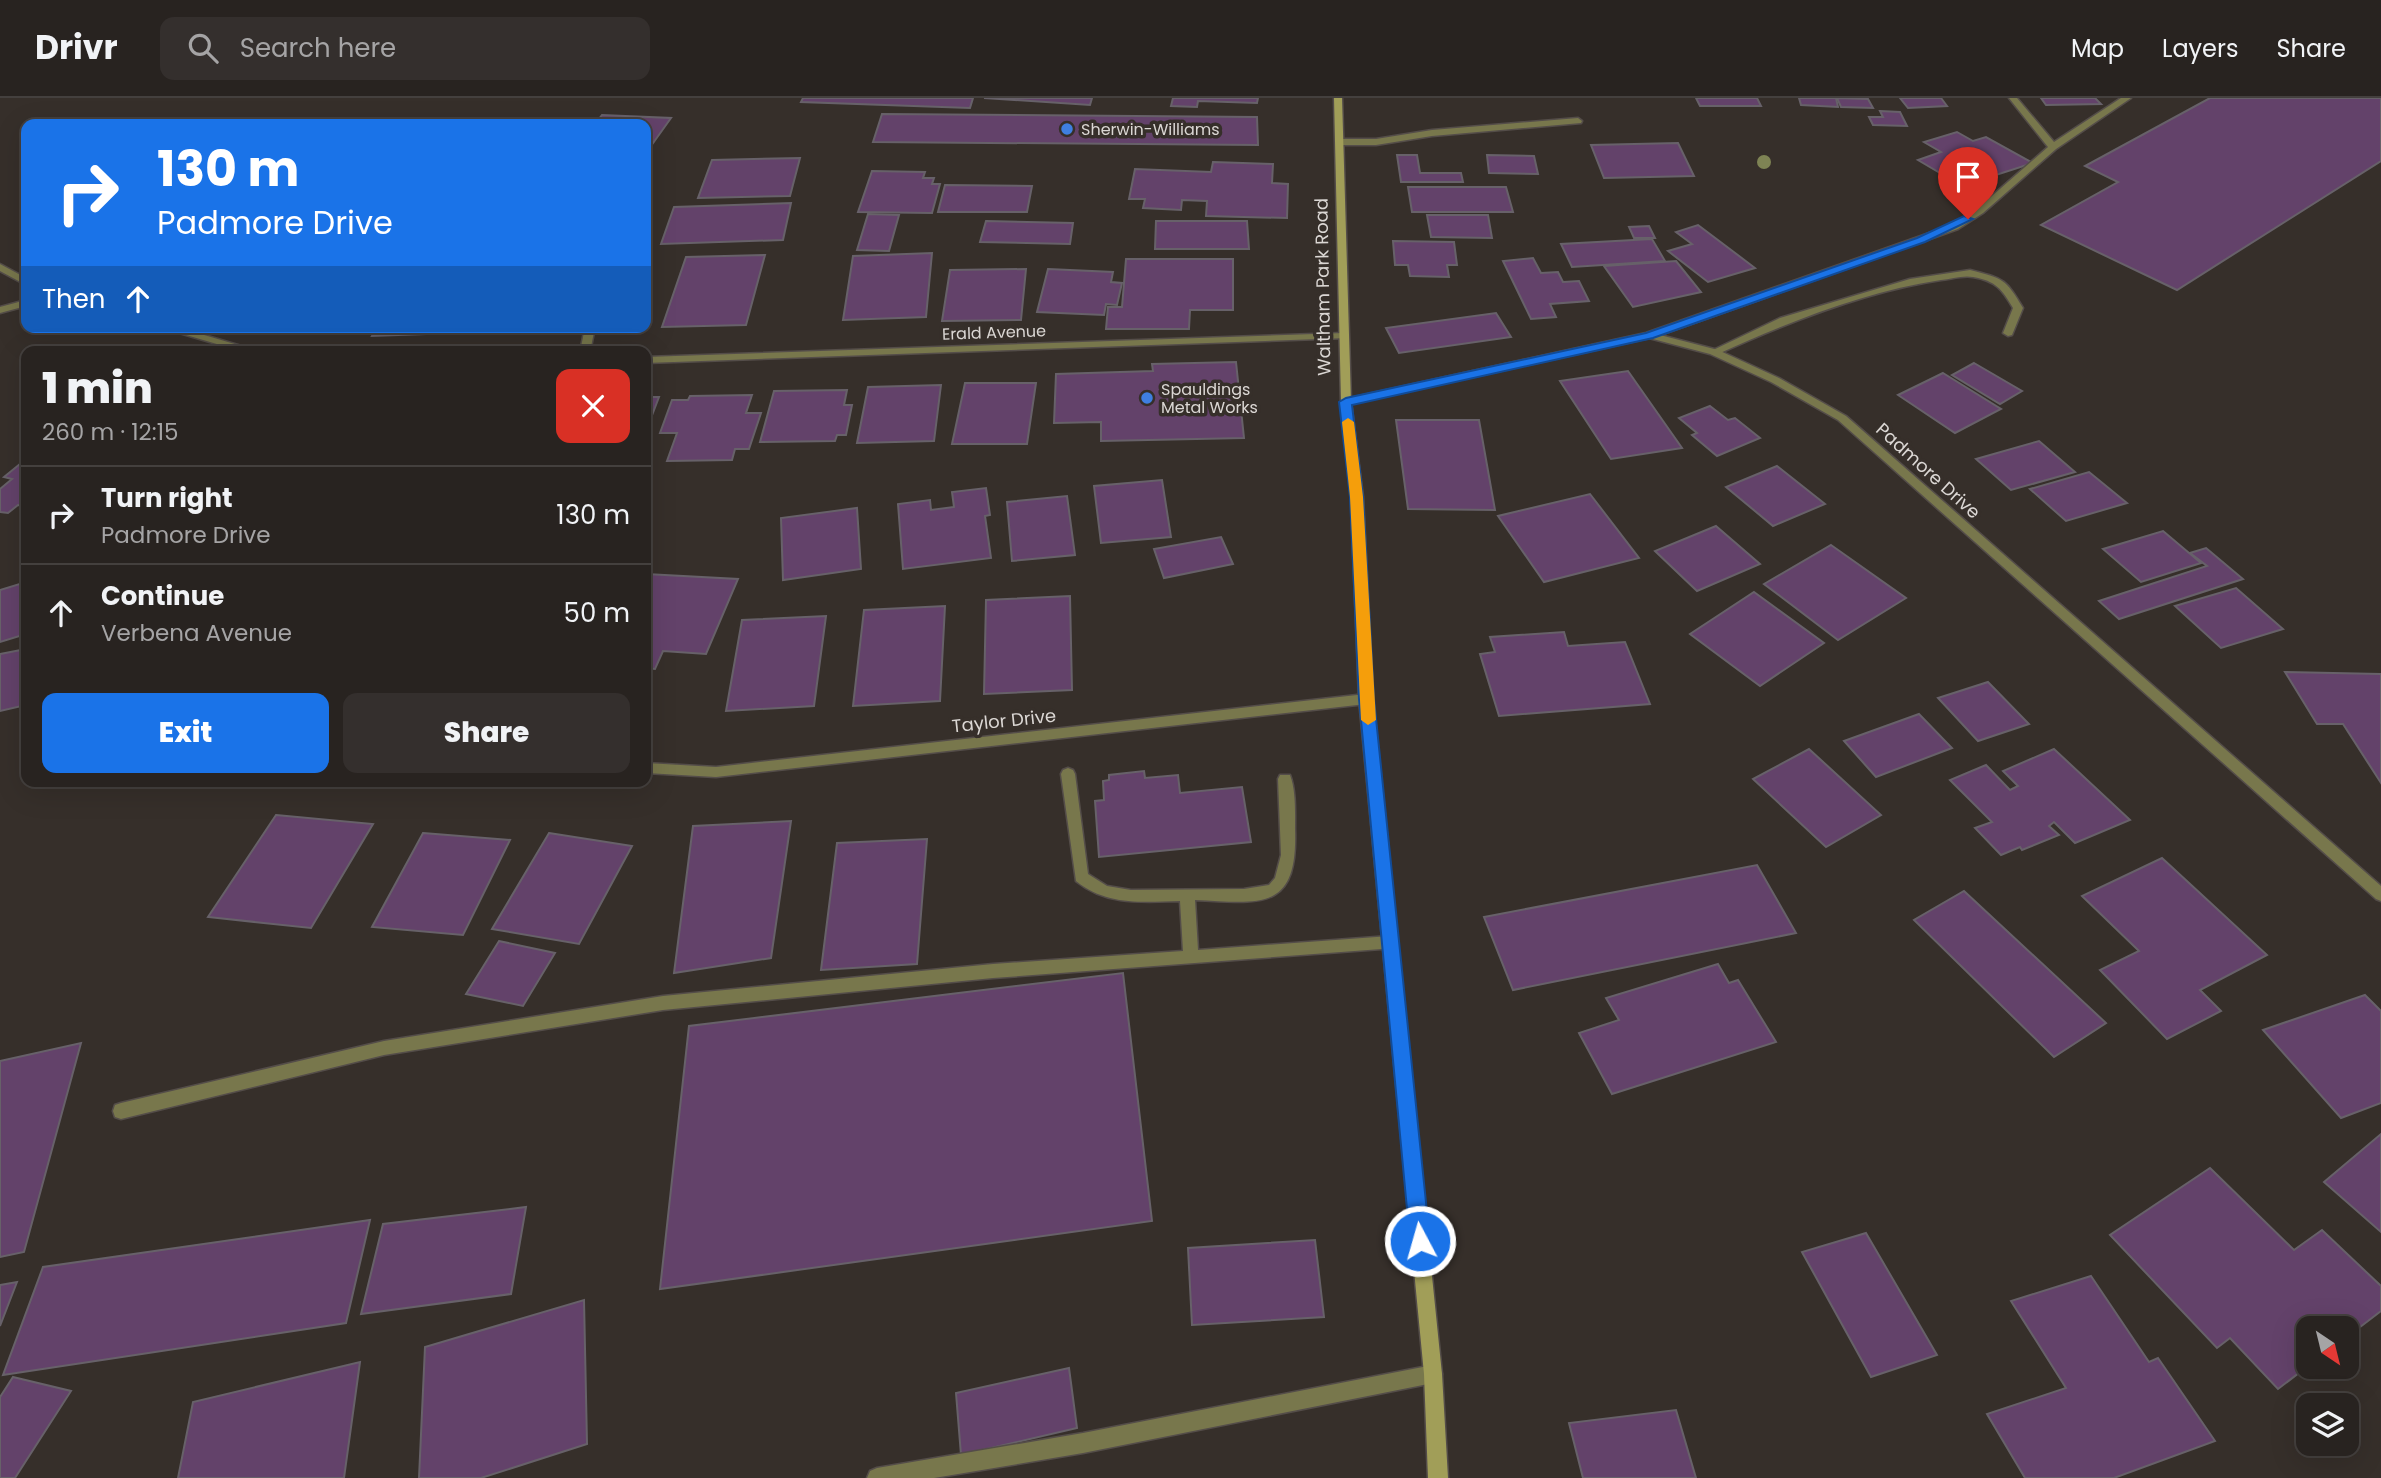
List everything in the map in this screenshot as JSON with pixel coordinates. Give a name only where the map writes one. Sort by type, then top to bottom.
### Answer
[{"type":"main road","name":"Waltham Park Road","points":[[1338,98],[1346,402],[1357,497],[1366,699],[1433,1374],[1438,1478]]},
{"type":"street","points":[[2013,98],[2053,148]]},
{"type":"street","points":[[1649,335],[1955,227],[1980,211],[2053,148],[2127,98]]},
{"type":"street","points":[[1340,142],[1376,142],[1432,133],[1578,121]]},
{"type":"street","points":[[0,267],[21,279]]},
{"type":"street","points":[[1714,352],[1784,320],[1914,281],[1970,273],[1992,279],[2004,286],[2018,308],[2007,333]]},
{"type":"street","points":[[0,310],[21,304]]},
{"type":"street","points":[[186,333],[235,346]]},
{"type":"street","name":"Padmore Drive","points":[[1346,402],[1649,335],[1714,352],[1775,380],[1842,418],[2381,895]]},
{"type":"street","name":"Erald Avenue","points":[[651,360],[1344,336]]},
{"type":"street","name":"Taylor Drive","points":[[651,768],[716,772],[1366,699]]},
{"type":"street","points":[[1068,774],[1081,877],[1098,891],[1116,895],[1260,893],[1276,888],[1281,884],[1289,860],[1285,779]]},
{"type":"street","points":[[1187,894],[1191,957]]},
{"type":"street","points":[[121,1111],[384,1048],[663,1003],[993,971],[1390,943]]},
{"type":"street","points":[[877,1478],[1083,1443],[1433,1374]]},
{"type":"building","points":[[803,98],[973,98],[970,108],[801,102]]},
{"type":"building","points":[[984,98],[1092,98],[1090,105]]},
{"type":"building","points":[[1173,98],[1258,98],[1257,103],[1198,101],[1197,107],[1171,106]]},
{"type":"building","points":[[1696,98],[1757,98],[1761,106],[1700,106]]},
{"type":"building","points":[[1799,98],[1836,98],[1838,107],[1801,105]]},
{"type":"building","points":[[1837,98],[1868,99],[1873,108],[1841,107]]},
{"type":"building","points":[[1900,98],[1941,98],[1947,106],[1908,108]]},
{"type":"building","points":[[2041,98],[2095,98],[2101,104],[2046,105]]},
{"type":"building","points":[[2210,98],[2381,98],[2381,161],[2177,290],[2041,225],[2118,182],[2085,166]]},
{"type":"building","points":[[1880,111],[1900,112],[1907,126],[1873,125],[1869,117],[1883,117]]},
{"type":"building","name":"Sherwin-Williams","points":[[882,114],[1257,117],[1258,145],[873,142]]},
{"type":"building","points":[[602,115],[671,118],[651,146],[651,119],[599,119]]},
{"type":"building","points":[[1957,132],[1973,141],[1986,137],[2033,163],[1962,186],[1918,160],[1941,152],[1924,142]]},
{"type":"building","points":[[1678,143],[1694,176],[1604,178],[1591,145]]},
{"type":"building","points":[[1397,155],[1417,155],[1420,173],[1461,173],[1463,182],[1401,182]]},
{"type":"building","points":[[1487,155],[1534,156],[1538,174],[1489,173]]},
{"type":"building","points":[[800,158],[790,196],[698,198],[712,160]]},
{"type":"building","points":[[1213,162],[1273,164],[1272,183],[1288,184],[1287,218],[1206,216],[1207,201],[1182,200],[1181,210],[1143,208],[1145,199],[1129,199],[1135,169],[1211,172]]},
{"type":"building","points":[[872,171],[925,172],[923,178],[934,178],[932,184],[940,184],[932,213],[858,212]]},
{"type":"building","points":[[945,185],[1032,186],[1027,212],[938,212]]},
{"type":"building","points":[[1408,187],[1506,187],[1513,212],[1412,212]]},
{"type":"building","points":[[791,203],[783,240],[661,244],[674,207]]},
{"type":"building","points":[[868,214],[899,215],[889,251],[857,250]]},
{"type":"building","points":[[1427,215],[1488,215],[1492,238],[1431,237]]},
{"type":"building","points":[[986,221],[1073,223],[1070,244],[980,242]]},
{"type":"building","points":[[1156,221],[1247,221],[1249,249],[1155,249]]},
{"type":"building","points":[[1698,225],[1755,268],[1708,282],[1668,251],[1692,244],[1676,232]]},
{"type":"building","points":[[1649,226],[1655,238],[1634,238],[1629,227]]},
{"type":"building","points":[[1652,239],[1665,261],[1572,267],[1561,244]]},
{"type":"building","points":[[1393,241],[1454,242],[1457,265],[1447,265],[1449,277],[1410,276],[1408,265],[1395,265]]},
{"type":"building","points":[[932,253],[926,317],[843,320],[853,256]]},
{"type":"building","points":[[765,255],[746,325],[662,327],[686,257]]},
{"type":"building","points":[[1533,258],[1541,273],[1558,272],[1563,282],[1579,281],[1589,301],[1550,304],[1556,317],[1531,319],[1503,261]]},
{"type":"building","points":[[1126,259],[1233,259],[1233,310],[1190,310],[1189,329],[1106,329],[1108,307],[1122,307]]},
{"type":"building","points":[[1676,261],[1701,292],[1633,307],[1604,266]]},
{"type":"building","points":[[1026,269],[1021,320],[942,321],[950,270]]},
{"type":"building","points":[[1048,269],[1113,272],[1111,282],[1122,283],[1117,305],[1106,304],[1104,315],[1037,312]]},
{"type":"building","points":[[1496,313],[1511,337],[1399,353],[1386,328]]},
{"type":"building","points":[[374,333],[426,333],[426,334],[372,336]]},
{"type":"building","name":"Spauldings Metal Works","points":[[1236,362],[1244,438],[1101,441],[1101,422],[1054,423],[1056,374],[1153,371],[1152,364]]},
{"type":"building","points":[[1974,363],[2022,391],[2000,404],[1952,375]]},
{"type":"building","points":[[1628,371],[1682,448],[1611,459],[1560,381]]},
{"type":"building","points":[[1943,373],[2001,409],[1955,433],[1898,395]]},
{"type":"building","points":[[965,383],[1036,383],[1027,444],[952,444]]},
{"type":"building","points":[[941,385],[934,441],[857,443],[868,387]]},
{"type":"building","points":[[847,390],[844,405],[852,405],[846,435],[837,435],[835,441],[760,442],[774,391]]},
{"type":"building","points":[[752,395],[746,413],[761,413],[749,449],[735,449],[732,460],[667,461],[677,433],[660,433],[672,400],[688,400],[690,396]]},
{"type":"building","points":[[651,397],[659,397],[651,418]]},
{"type":"building","points":[[1710,406],[1728,420],[1735,418],[1760,438],[1717,456],[1692,435],[1697,433],[1679,418]]},
{"type":"building","points":[[1396,420],[1479,420],[1495,510],[1408,509]]},
{"type":"building","points":[[2039,441],[2075,472],[2011,490],[1976,459]]},
{"type":"building","points":[[21,463],[21,505],[8,513],[0,512],[0,489],[12,479],[4,477]]},
{"type":"building","points":[[1777,466],[1825,504],[1773,526],[1726,487]]},
{"type":"building","points":[[2089,472],[2127,503],[2066,521],[2030,489]]},
{"type":"building","points":[[1162,480],[1171,537],[1101,543],[1094,486]]},
{"type":"building","points":[[986,488],[990,515],[985,516],[991,558],[903,569],[898,504],[930,500],[931,510],[954,507],[952,492]]},
{"type":"building","points":[[1590,494],[1639,558],[1544,582],[1498,516]]},
{"type":"building","points":[[1067,496],[1075,555],[1012,561],[1007,502]]},
{"type":"building","points":[[857,508],[861,569],[783,580],[781,518]]},
{"type":"building","points":[[1716,526],[1760,564],[1697,591],[1655,551]]},
{"type":"building","points":[[2163,531],[2201,563],[2141,582],[2103,549]]},
{"type":"building","points":[[1221,537],[1233,564],[1164,578],[1154,549]]},
{"type":"building","points":[[1831,545],[1906,598],[1838,640],[1764,584]]},
{"type":"building","points":[[2206,548],[2243,579],[2119,619],[2099,601],[2207,566],[2190,553]]},
{"type":"building","points":[[651,574],[738,579],[706,654],[663,651],[655,669],[651,669]]},
{"type":"building","points":[[21,584],[21,636],[0,642],[0,590]]},
{"type":"building","points":[[2236,588],[2283,629],[2221,648],[2175,606]]},
{"type":"building","points":[[1754,592],[1824,643],[1760,686],[1690,634]]},
{"type":"building","points":[[1070,596],[1072,690],[984,694],[986,600]]},
{"type":"building","points":[[945,606],[940,701],[853,706],[864,610]]},
{"type":"building","points":[[826,616],[814,706],[726,711],[742,620]]},
{"type":"building","points":[[1564,632],[1568,646],[1625,642],[1650,704],[1499,716],[1480,654],[1495,652],[1490,637]]},
{"type":"building","points":[[21,650],[21,706],[0,711],[0,654]]},
{"type":"building","points":[[2285,672],[2381,674],[2381,783],[2343,724],[2317,724]]},
{"type":"building","points":[[1988,682],[2029,724],[1978,741],[1938,698]]},
{"type":"building","points":[[1919,714],[1952,748],[1876,777],[1844,741]]},
{"type":"building","points":[[1809,749],[1881,815],[1826,847],[1753,779]]},
{"type":"building","points":[[2054,749],[2130,820],[2075,843],[2054,822],[2049,826],[2059,835],[2022,850],[2020,847],[2001,855],[1975,828],[1992,822],[1950,780],[1986,765],[2010,790],[2018,786],[2003,771]]},
{"type":"building","points":[[1144,771],[1145,778],[1178,775],[1180,793],[1242,787],[1251,842],[1099,857],[1095,801],[1104,800],[1103,781],[1109,780],[1109,775]]},
{"type":"building","points":[[276,815],[373,824],[311,928],[208,917]]},
{"type":"building","points":[[791,821],[771,958],[674,973],[693,826]]},
{"type":"building","points":[[423,833],[510,840],[463,935],[372,927]]},
{"type":"building","points":[[549,833],[632,846],[579,944],[492,929]]},
{"type":"building","points":[[927,839],[917,964],[821,970],[837,843]]},
{"type":"building","points":[[2162,858],[2267,955],[2200,990],[2221,1011],[2167,1039],[2100,970],[2139,951],[2082,896]]},
{"type":"building","points":[[1757,865],[1796,933],[1513,990],[1484,917]]},
{"type":"building","points":[[1964,891],[2106,1023],[2054,1057],[1914,920]]},
{"type":"building","points":[[499,941],[555,953],[523,1006],[466,994]]},
{"type":"building","points":[[1718,964],[1729,983],[1738,980],[1776,1042],[1612,1094],[1579,1033],[1619,1020],[1606,998]]},
{"type":"building","points":[[1123,973],[1152,1221],[660,1289],[689,1026]]},
{"type":"building","points":[[2365,995],[2381,1011],[2381,1103],[2341,1118],[2263,1030]]},
{"type":"building","points":[[81,1043],[24,1252],[0,1257],[0,1061]]},
{"type":"building","points":[[2381,1134],[2381,1232],[2324,1182]]},
{"type":"building","points":[[2210,1168],[2294,1250],[2322,1230],[2381,1286],[2381,1311],[2359,1328],[2359,1316],[2296,1316],[2296,1375],[2278,1389],[2230,1338],[2217,1348],[2110,1235]]},
{"type":"building","points":[[526,1207],[511,1294],[361,1314],[383,1224]]},
{"type":"building","points":[[370,1220],[346,1323],[3,1375],[43,1267]]},
{"type":"building","points":[[1866,1233],[1937,1355],[1871,1377],[1802,1252]]},
{"type":"building","points":[[1315,1240],[1324,1317],[1192,1325],[1188,1248]]},
{"type":"building","points":[[2091,1276],[2149,1362],[2158,1358],[2215,1441],[2114,1478],[2025,1478],[1987,1414],[2066,1388],[2011,1301]]},
{"type":"building","points":[[17,1282],[0,1326],[0,1285]]},
{"type":"building","points":[[584,1300],[587,1444],[481,1478],[419,1478],[425,1347]]},
{"type":"building","points":[[360,1362],[344,1478],[178,1478],[193,1402]]},
{"type":"building","points":[[1069,1368],[1077,1428],[961,1455],[956,1393]]},
{"type":"building","points":[[13,1377],[71,1391],[15,1478],[0,1478],[0,1397]]},
{"type":"building","points":[[1676,1410],[1696,1478],[1583,1478],[1569,1423]]},
{"type":"slow traffic","points":[[1348,422],[1357,497],[1368,720]]},
{"type":"place","name":"Sherwin-Williams","points":[[1067,129]]},
{"type":"place","name":"Spauldings Metal Works","points":[[1147,398]]},
{"type":"route","points":[[1420,1241],[1366,699],[1357,497],[1346,402],[1649,335],[1921,240],[1968,219]]}]
